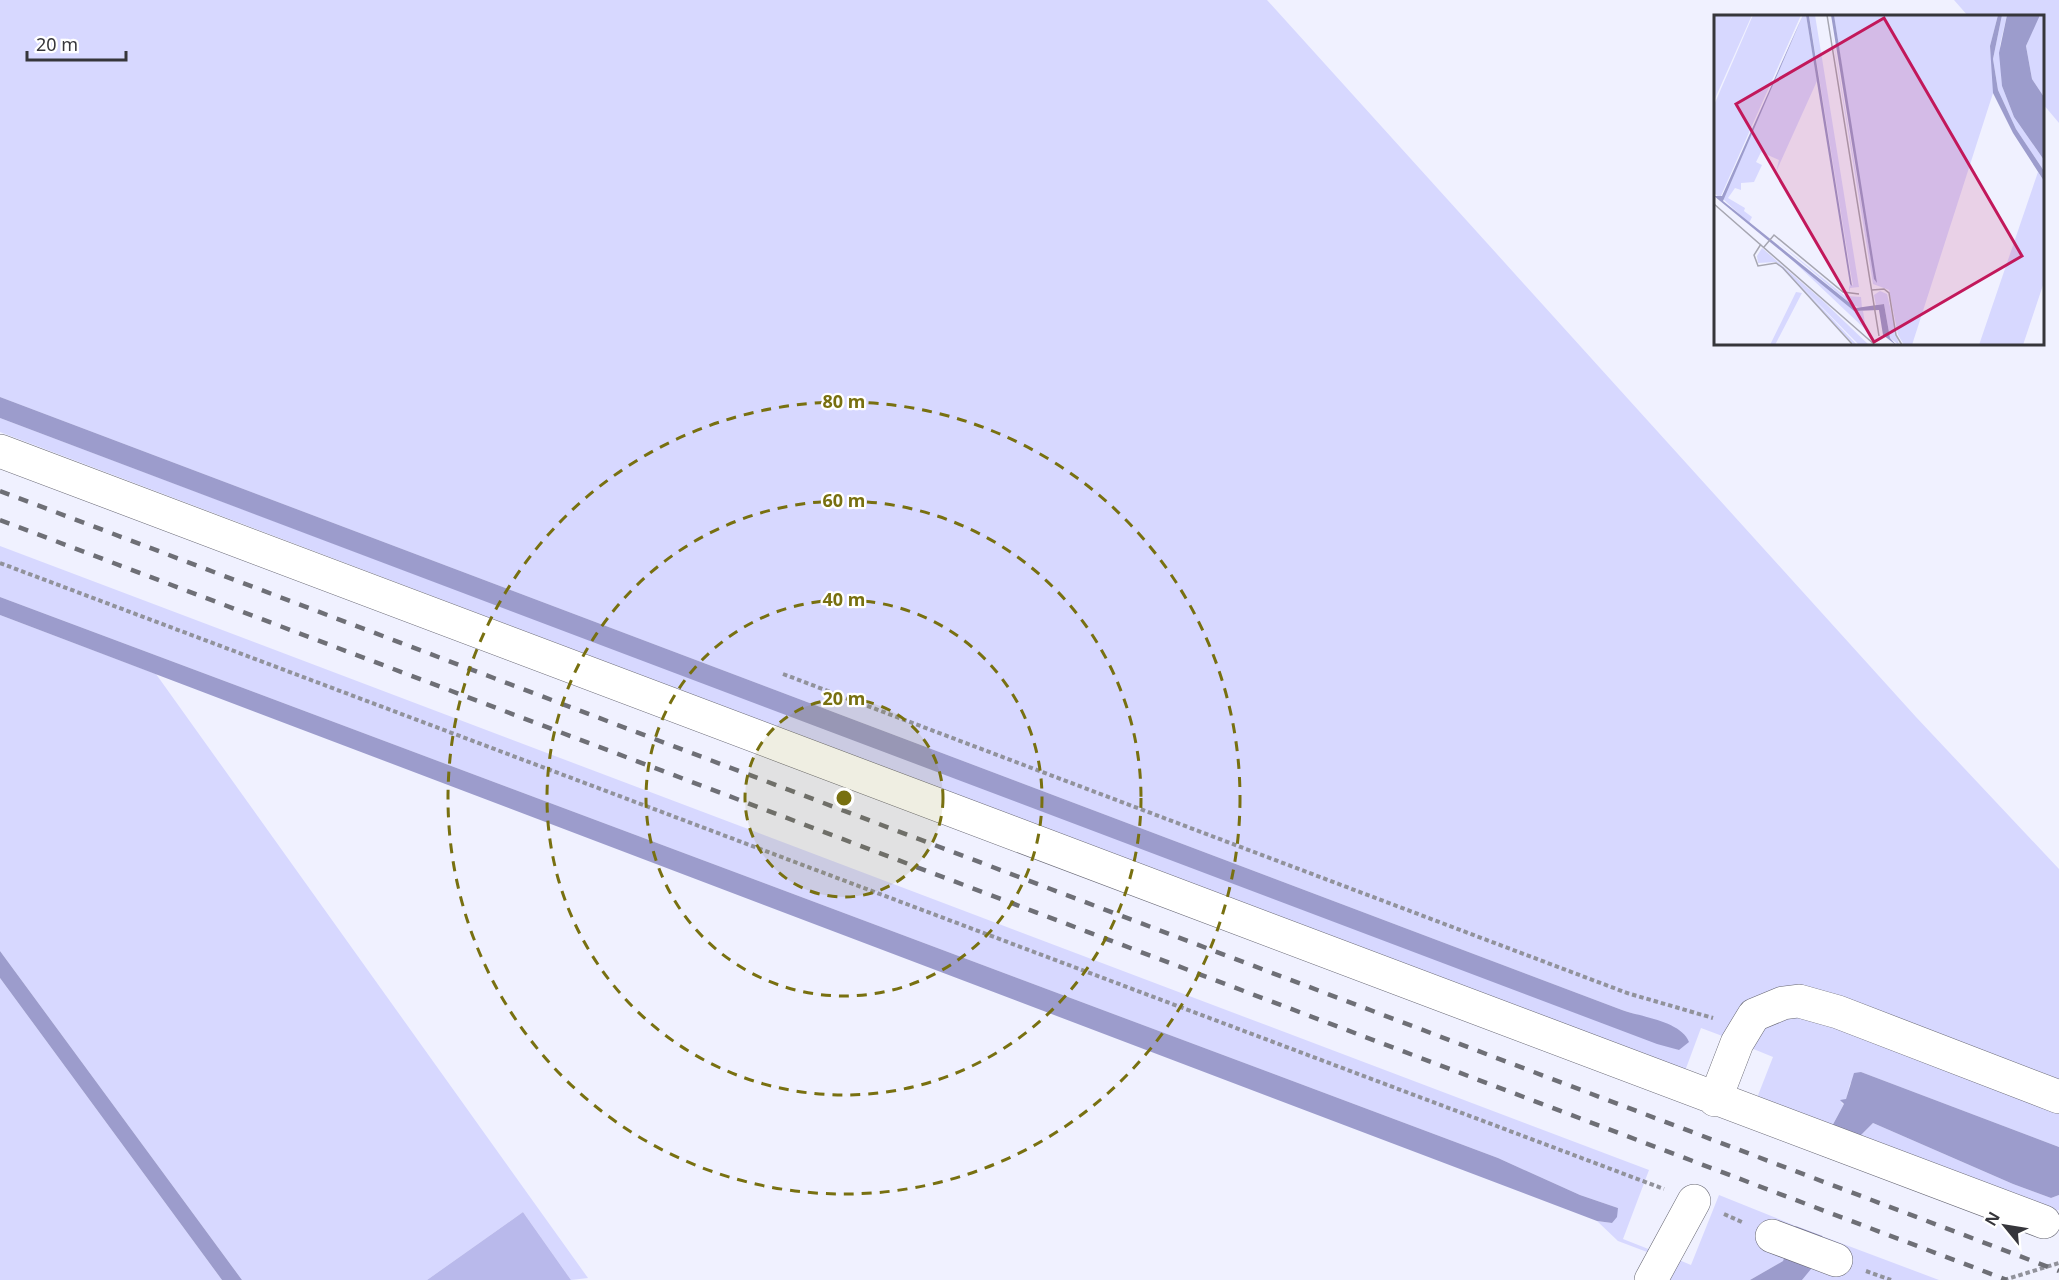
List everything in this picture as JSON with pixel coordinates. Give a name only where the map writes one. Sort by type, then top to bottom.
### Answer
[{"type":"lane","points":[[0,451],[1715,1100],[1812,1133],[2044,1222]]},
{"type":"lane","points":[[1715,1100],[1744,1028],[1754,1015],[1783,1003],[1806,1003],[1838,1012],[2059,1097]]},
{"type":"lane","points":[[1651,1280],[1694,1201]]},
{"type":"lane","points":[[1772,1236],[1836,1260]]},
{"type":"path","points":[[0,563],[1694,1201],[1772,1236]]},
{"type":"path","points":[[783,674],[1627,993],[1661,1004],[1683,1007],[1744,1028]]},
{"type":"path","points":[[2004,1280],[2059,1263]]},
{"type":"shaded area","points":[[0,0],[1267,0],[1916,717],[2059,869],[2059,1082],[1844,999],[1725,1037],[1701,1028],[1685,1071],[0,432],[0,418],[1679,1050],[1663,1023],[1622,1010],[0,397]]},
{"type":"shaded area","points":[[1954,0],[2059,0],[2059,123],[2044,105],[2044,15],[1967,15]]},
{"type":"shaded area","points":[[0,397],[1622,1010],[1669,1024],[1685,1035],[1689,1042],[1679,1050],[1657,1044],[0,418]]},
{"type":"shaded area","points":[[0,546],[1649,1170],[1623,1239],[1656,1252],[1655,1255],[1618,1241],[1597,1221],[1612,1223],[1618,1208],[1580,1195],[1498,1158],[0,597]]},
{"type":"shaded area","points":[[0,597],[1498,1158],[1580,1195],[1618,1208],[1617,1217],[1612,1223],[1597,1221],[0,615]]},
{"type":"shaded area","points":[[0,615],[156,674],[588,1278],[571,1280],[523,1212],[427,1280],[242,1280],[0,951]]},
{"type":"shaded area","points":[[0,951],[242,1280],[222,1280],[0,978]]},
{"type":"shaded area","points":[[0,978],[222,1280],[0,1280]]},
{"type":"shaded area","points":[[1802,1016],[2059,1112],[2059,1147],[1861,1072],[1850,1084],[1846,1100],[1841,1103],[1844,1104],[1830,1130],[1755,1103],[1773,1057],[1751,1048],[1772,1024]]},
{"type":"shaded area","points":[[1861,1072],[2059,1147],[2059,1195],[2051,1198],[2013,1184],[1873,1123],[1856,1140],[1811,1269],[1802,1280],[1750,1280],[1783,1261],[1830,1130],[1844,1104],[1840,1100],[1846,1099],[1854,1073]]},
{"type":"shaded area","points":[[1873,1123],[2013,1184],[2051,1198],[2059,1195],[2059,1210],[2048,1212],[1856,1140]]},
{"type":"shaded area","points":[[1719,1195],[1796,1226],[1783,1261],[1750,1280],[1670,1280],[1679,1260],[1691,1265]]},
{"type":"shaded area","points":[[1822,1236],[1939,1280],[1802,1280]]},
{"type":"pier","points":[[1819,1155],[1850,1166],[1825,1237],[1793,1225]]},
{"type":"building","points":[[523,1212],[571,1280],[427,1280]]},
{"type":"railway","points":[[0,491],[2059,1271]]},
{"type":"railway","points":[[0,520],[2007,1280]]}]
